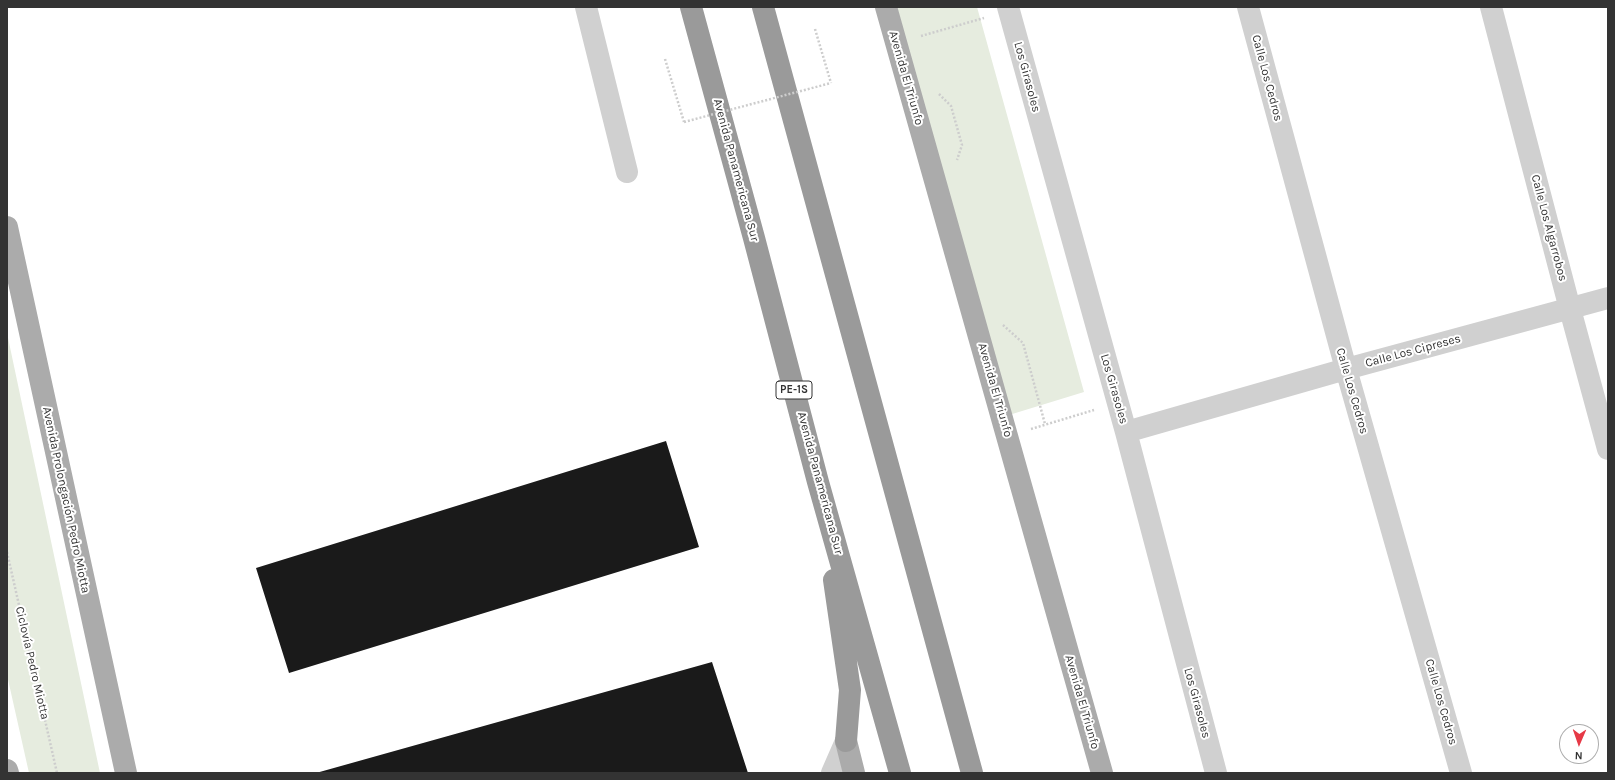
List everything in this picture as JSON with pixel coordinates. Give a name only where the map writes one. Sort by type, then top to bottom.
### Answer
[{"type":"highway","name":"Avenida Panamericana Sur","points":[[691,7],[818,482],[900,773]]},
{"type":"highway","points":[[763,7],[972,773]]},
{"type":"highway","points":[[818,482],[840,615],[850,690],[846,741]]},
{"type":"main road","name":"Avenida El Triunfo","points":[[886,7],[1102,773]]},
{"type":"main road","name":"Avenida Prolongación Pedro Miotta","points":[[7,227],[126,773]]},
{"type":"main road","points":[[846,741],[854,773]]},
{"type":"street","points":[[586,7],[627,172]]},
{"type":"street","name":"Los Girasoles","points":[[1008,7],[1126,432],[1216,773]]},
{"type":"street","name":"Calle Los Cedros","points":[[1248,7],[1346,369],[1461,773]]},
{"type":"street","name":"Calle Los Algarrobos","points":[[1491,7],[1608,449]]},
{"type":"street","name":"Calle Los Cipreses","points":[[1126,432],[1346,369],[1608,298]]},
{"type":"street","points":[[832,773],[846,741]]},
{"type":"path","points":[[917,37],[978,20]]},
{"type":"path","points":[[665,59],[684,122],[831,83],[815,29]]},
{"type":"path","points":[[1008,436],[1092,410]]},
{"type":"path","name":"Ciclovía Pedro Miotta","points":[[7,552],[57,773]]},
{"type":"shaded area","points":[[897,7],[977,7],[1084,392],[1009,415]]},
{"type":"shaded area","points":[[7,333],[100,773],[29,773],[7,675]]},
{"type":"building","points":[[666,441],[699,547],[289,673],[256,568]]},
{"type":"building","points":[[712,662],[748,773],[316,773]]}]
